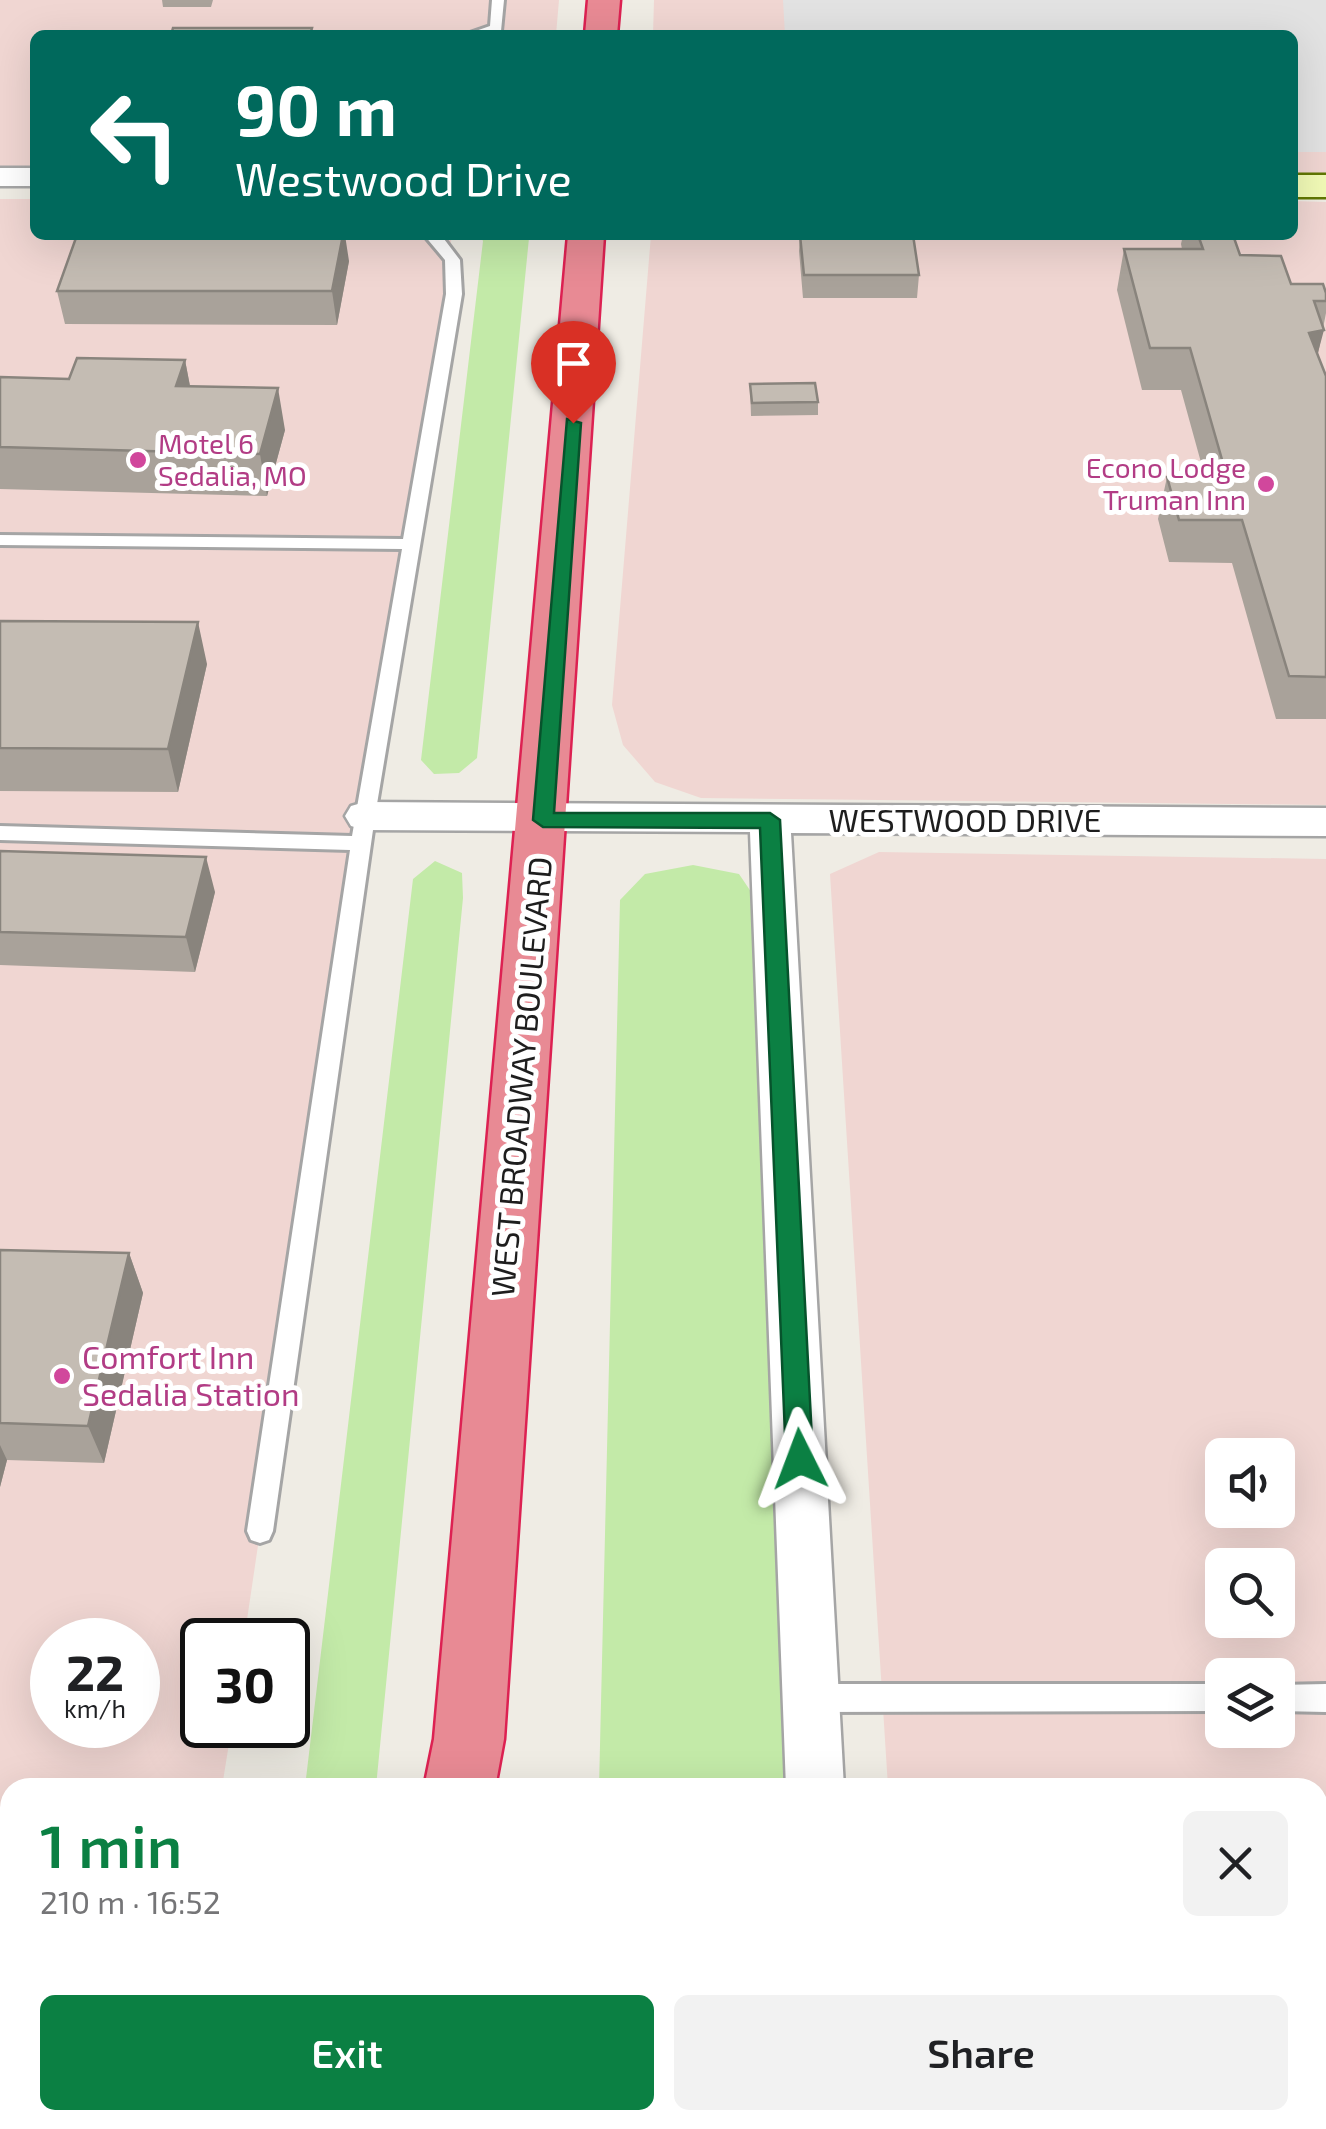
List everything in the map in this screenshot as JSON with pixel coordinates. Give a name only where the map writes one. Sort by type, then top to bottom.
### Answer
[{"type":"highway","points":[[601,30],[604,0]]},
{"type":"highway","name":"WEST BROADWAY BOULEVARD","points":[[467,1771],[586,240]]},
{"type":"street","points":[[0,177],[30,177]]},
{"type":"street","points":[[1298,186],[1326,186]]},
{"type":"street","name":"WESTWOOD DRIVE","points":[[363,830],[543,820],[1326,822]]},
{"type":"street","points":[[770,820],[815,1778]]},
{"type":"lane","points":[[489,30],[496,28],[498,0]]},
{"type":"lane","points":[[260,1531],[363,830],[454,294],[456,263],[447,244],[440,240]]},
{"type":"lane","points":[[0,540],[412,544]]},
{"type":"lane","points":[[0,833],[363,830]]},
{"type":"lane","points":[[811,1698],[1205,1698]]},
{"type":"lane","points":[[1295,1698],[1326,1698]]},
{"type":"shaded area","points":[[0,0],[559,0],[556,30],[30,30],[30,168],[0,168]]},
{"type":"shaded area","points":[[654,0],[1326,0],[1326,174],[1298,174],[1298,30],[653,30]]},
{"type":"shaded area","points":[[783,0],[1326,0],[1326,152],[1298,152],[1298,30],[785,30]]},
{"type":"shaded area","points":[[0,199],[30,199],[30,240],[451,240],[247,1618],[180,1618],[180,1748],[228,1748],[223,1778],[0,1778]]},
{"type":"shaded area","points":[[1298,201],[1326,202],[1326,805],[701,798],[655,782],[623,745],[612,705],[651,240],[1298,240]]},
{"type":"shaded area","points":[[879,852],[1326,859],[1326,1778],[887,1778],[830,874]]},
{"type":"green space","points":[[529,240],[477,758],[459,773],[434,774],[421,760],[483,241]]},
{"type":"green space","points":[[435,861],[462,873],[463,898],[377,1778],[306,1778],[413,879]]},
{"type":"green space","points":[[693,865],[739,874],[764,911],[788,1778],[599,1778],[620,900],[645,874]]},
{"type":"building","points":[[173,28],[312,28],[311,30]]},
{"type":"building","points":[[75,240],[342,240],[332,291],[57,291]]},
{"type":"building","points":[[800,240],[914,240],[919,275],[804,275]]},
{"type":"building","name":"Econo Lodge Truman Inn","points":[[1200,240],[1235,240],[1240,255],[1281,256],[1291,284],[1323,284],[1326,293],[1326,301],[1314,301],[1324,330],[1309,333],[1326,376],[1326,677],[1289,676],[1242,520],[1179,520],[1167,477],[1227,477],[1190,348],[1150,348],[1124,249],[1203,249]]},
{"type":"building","points":[[77,358],[185,360],[176,386],[278,388],[260,454],[0,447],[0,377],[69,379]]},
{"type":"building","points":[[815,383],[818,402],[752,403],[750,384]]},
{"type":"building","points":[[0,621],[198,622],[168,749],[0,748]]},
{"type":"building","points":[[0,851],[206,857],[186,937],[0,932]]},
{"type":"building","name":"Comfort Inn Sedalia Station","points":[[0,1250],[129,1253],[88,1426],[0,1423]]},
{"type":"place","name":"Motel 6 Sedalia, MO","points":[[138,460]]},
{"type":"place","name":"Econo Lodge Truman Inn","points":[[1266,484]]},
{"type":"place","name":"Comfort Inn Sedalia Station","points":[[62,1376]]},
{"type":"route","points":[[573,423],[543,820],[770,820],[800,1459]]}]
